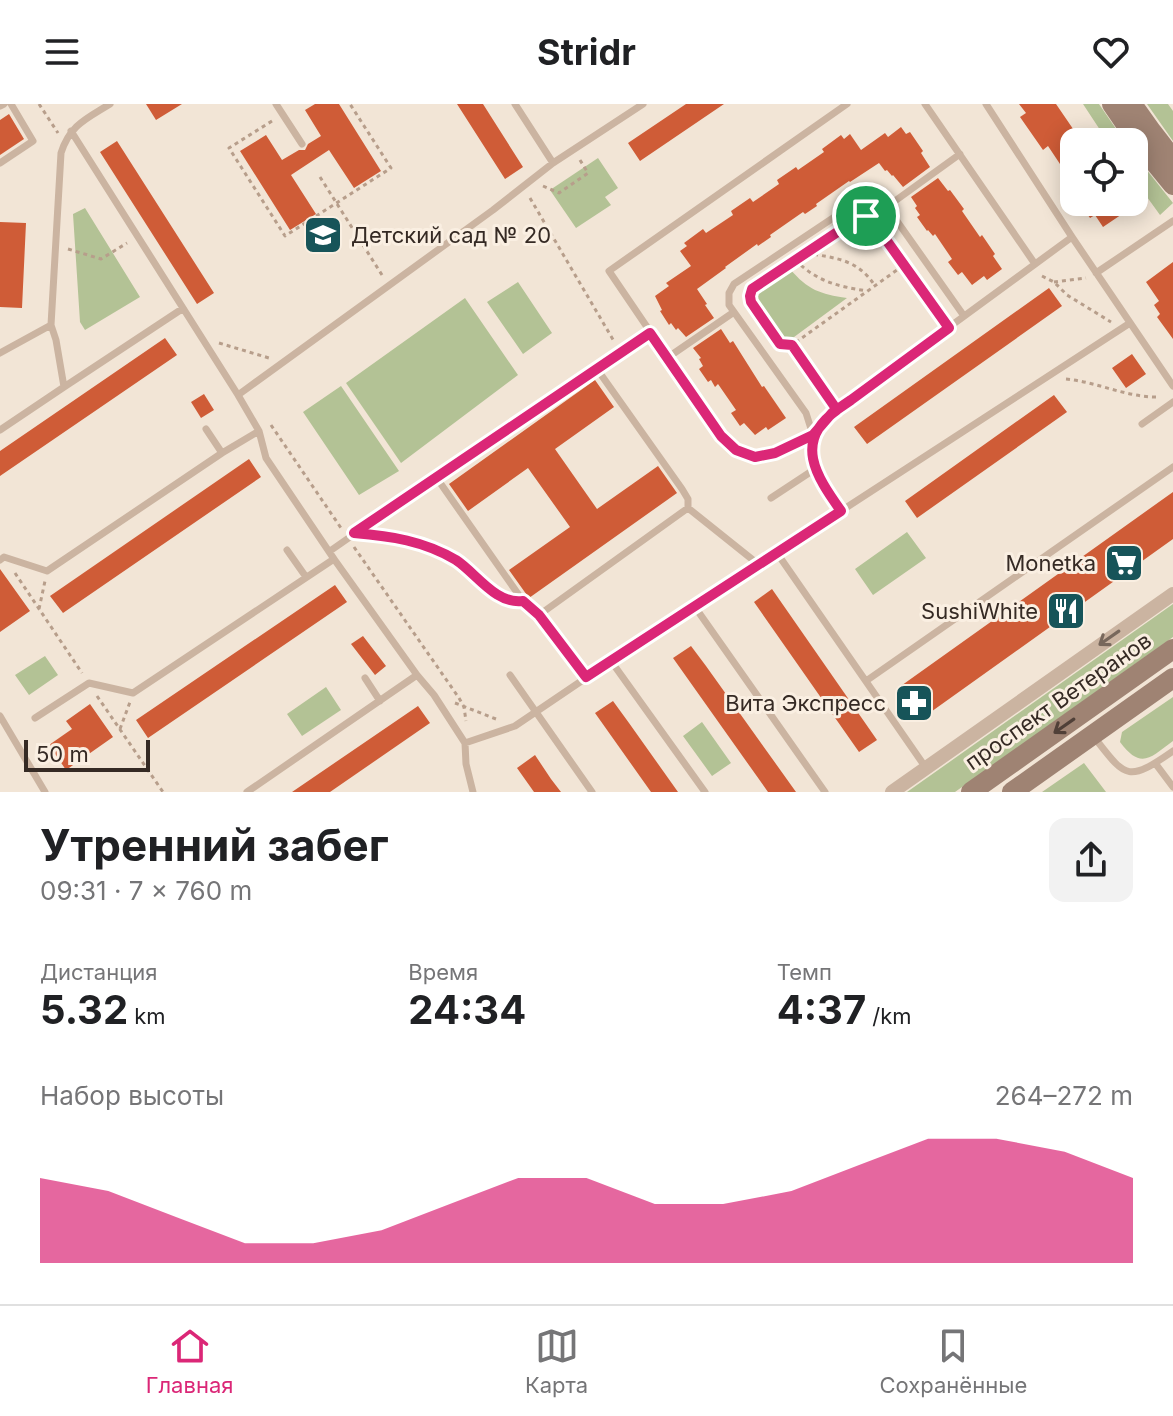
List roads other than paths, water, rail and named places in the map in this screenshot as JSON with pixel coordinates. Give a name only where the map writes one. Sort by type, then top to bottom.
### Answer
[{"type":"main road","points":[[1112,104],[1173,185]]},
{"type":"main road","points":[[1132,104],[1173,159]]},
{"type":"main road","name":"проспект Ветеранов","points":[[971,792],[1173,649]]},
{"type":"main road","points":[[1012,792],[1173,678]]},
{"type":"street","points":[[892,792],[1173,594]]},
{"type":"lane","points":[[0,163],[33,141],[11,104]]},
{"type":"lane","points":[[64,387],[51,325],[61,153],[71,131],[78,124],[110,104]]},
{"type":"lane","points":[[276,104],[302,144]]},
{"type":"lane","points":[[515,104],[553,163]]},
{"type":"lane","points":[[238,395],[411,271],[553,163],[643,104]]},
{"type":"lane","points":[[847,104],[609,271],[721,436],[736,450],[755,457],[775,453],[813,435],[837,410],[1072,237]]},
{"type":"lane","points":[[925,104],[1031,266]]},
{"type":"lane","points":[[986,104],[1173,386]]},
{"type":"lane","points":[[71,131],[238,395],[259,431],[266,458],[465,743],[473,792]]},
{"type":"lane","points":[[888,206],[960,154]]},
{"type":"lane","points":[[841,511],[815,469],[813,435],[806,413],[729,305],[729,293],[734,284],[875,190],[964,316]]},
{"type":"lane","points":[[1096,273],[1173,221]]},
{"type":"lane","points":[[0,430],[182,309]]},
{"type":"lane","points":[[667,358],[734,312]]},
{"type":"lane","points":[[465,743],[515,726],[1130,323]]},
{"type":"lane","points":[[0,353],[51,325]]},
{"type":"lane","points":[[35,718],[89,683],[133,693],[306,577],[351,536],[650,333]]},
{"type":"lane","points":[[597,369],[682,489],[688,499],[688,508]]},
{"type":"lane","points":[[1142,424],[1173,402]]},
{"type":"lane","points":[[206,429],[222,453]]},
{"type":"lane","points":[[2,558],[47,571],[259,431]]},
{"type":"lane","points":[[866,681],[1173,467]]},
{"type":"lane","points":[[771,498],[815,469]]},
{"type":"lane","points":[[436,477],[523,601],[539,615],[586,677]]},
{"type":"lane","points":[[688,508],[758,564]]},
{"type":"lane","points":[[539,615],[688,508]]},
{"type":"lane","points":[[287,550],[306,577]]},
{"type":"lane","points":[[777,553],[926,768]]},
{"type":"lane","points":[[695,607],[825,792]]},
{"type":"lane","points":[[611,661],[705,792]]},
{"type":"lane","points":[[247,792],[417,675]]},
{"type":"lane","points":[[510,675],[592,792]]},
{"type":"lane","points":[[365,678],[380,701]]},
{"type":"lane","points":[[0,716],[43,792]]},
{"type":"lane","points":[[1093,735],[1117,766],[1127,772],[1139,772],[1173,751]]},
{"type":"lane","points":[[1155,763],[1173,787]]},
{"type":"place","name":"Детский сад № 20","points":[[323,235]]},
{"type":"place","name":"Monetka","points":[[1124,563]]},
{"type":"place","name":"SushiWhite","points":[[1066,611]]},
{"type":"place","name":"Вита Экспресс","points":[[914,703]]}]
